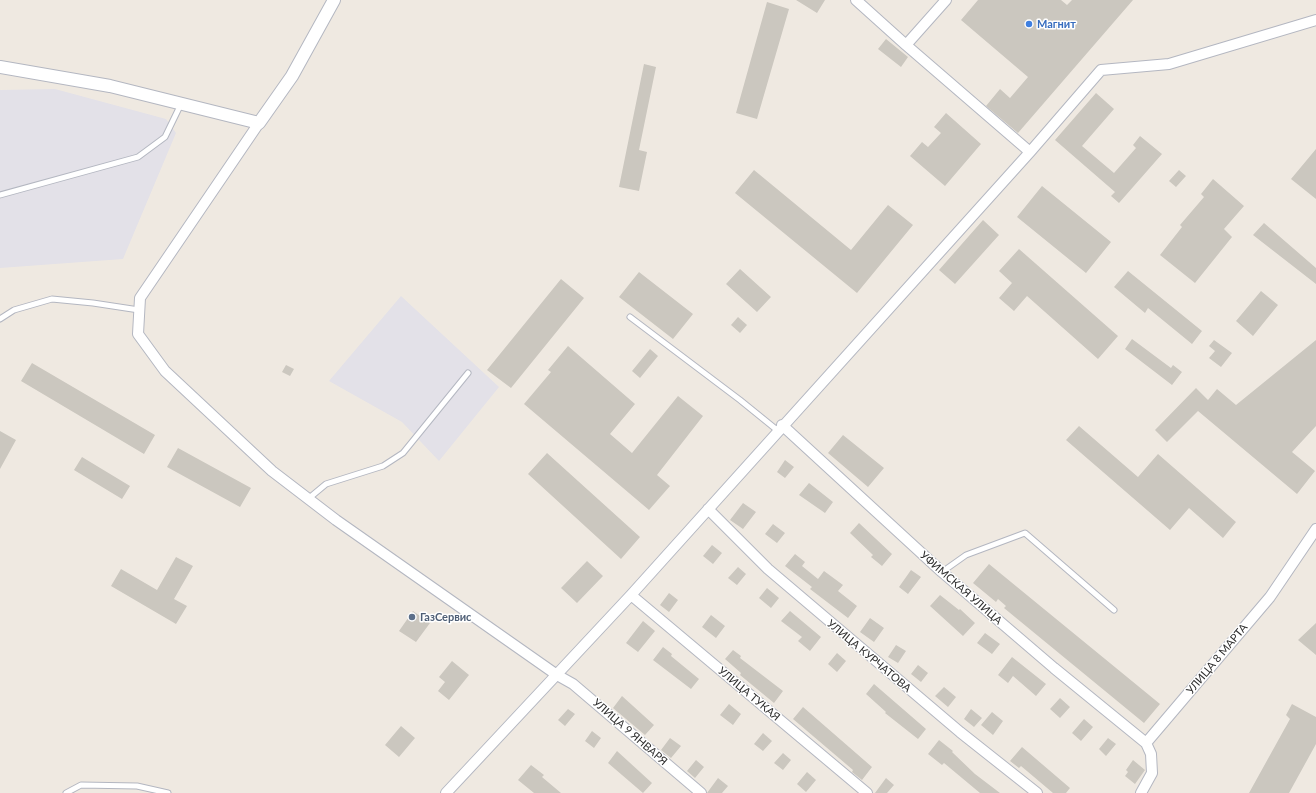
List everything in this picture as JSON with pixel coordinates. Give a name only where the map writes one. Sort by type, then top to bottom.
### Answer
[{"type":"street","points":[[0,67],[110,86],[259,123],[292,76],[334,0]]},
{"type":"street","points":[[856,0],[1030,152]]},
{"type":"street","points":[[906,45],[946,0]]},
{"type":"street","points":[[446,793],[631,595],[1030,152],[1101,70],[1169,64],[1316,20]]},
{"type":"street","name":"УЛИЦА 9 ЯНВАРЯ","points":[[259,123],[140,298],[138,334],[165,371],[272,471],[336,520],[573,684],[701,793]]},
{"type":"street","name":"УФИМСКАЯ УЛИЦА","points":[[780,428],[942,572],[1054,668],[1146,743]]},
{"type":"street","name":"УЛИЦА КУРЧАТОВА","points":[[708,509],[779,580],[954,727],[1037,793]]},
{"type":"street","name":"УЛИЦА 8 МАРТА","points":[[1146,743],[1270,597],[1316,529]]},
{"type":"street","name":"УЛИЦА ТУКАЯ","points":[[631,595],[867,793]]},
{"type":"street","points":[[1141,793],[1152,772],[1151,754],[1146,743]]},
{"type":"lane","points":[[0,195],[138,157],[165,137],[181,104]]},
{"type":"lane","points":[[0,319],[14,310],[52,299],[139,310]]},
{"type":"lane","points":[[630,317],[740,400],[780,428]]},
{"type":"lane","points":[[308,499],[326,484],[383,466],[403,453],[468,373]]},
{"type":"lane","points":[[942,572],[966,555],[1025,533],[1114,610]]},
{"type":"lane","points":[[66,793],[81,785],[137,786],[168,793]]},
{"type":"shaded area","points":[[55,89],[166,119],[176,133],[123,259],[0,268],[0,90]]},
{"type":"shaded area","points":[[401,296],[499,387],[439,461],[402,422],[329,381]]},
{"type":"building","points":[[796,0],[825,0],[817,13]]},
{"type":"building","points":[[978,0],[1061,0],[1067,5],[1072,0],[1133,0],[1018,133],[986,106],[1000,89],[1010,98],[1028,77],[961,20]]},
{"type":"building","points":[[767,2],[789,9],[757,119],[736,113]]},
{"type":"building","points":[[886,39],[908,57],[901,67],[878,49]]},
{"type":"building","points":[[644,64],[656,67],[639,150],[647,152],[639,191],[619,187]]},
{"type":"building","points":[[1096,93],[1114,109],[1082,146],[1114,173],[1136,148],[1133,145],[1140,136],[1162,154],[1119,203],[1111,196],[1115,192],[1055,140]]},
{"type":"building","points":[[946,113],[981,144],[945,186],[910,156],[922,142],[928,147],[941,133],[934,127]]},
{"type":"building","points":[[1316,149],[1316,199],[1291,179]]},
{"type":"building","points":[[754,170],[851,250],[888,205],[913,225],[857,293],[735,193]]},
{"type":"building","points":[[1179,170],[1186,176],[1176,187],[1169,181]]},
{"type":"building","points":[[1213,179],[1244,206],[1224,229],[1232,237],[1195,283],[1160,255],[1182,227],[1180,225],[1204,197],[1201,194]]},
{"type":"building","points":[[1042,186],[1111,242],[1086,273],[1017,217]]},
{"type":"building","points":[[983,220],[999,235],[955,284],[939,270]]},
{"type":"building","points":[[1264,223],[1316,268],[1316,284],[1253,235]]},
{"type":"building","points":[[1019,249],[1118,336],[1098,359],[1027,296],[1014,311],[999,298],[1012,283],[999,271]]},
{"type":"building","points":[[740,269],[771,297],[757,312],[726,284]]},
{"type":"building","points":[[1128,271],[1202,331],[1192,344],[1148,308],[1145,313],[1114,287]]},
{"type":"building","points":[[639,272],[693,314],[673,339],[619,297]]},
{"type":"building","points":[[561,279],[584,298],[511,388],[487,370]]},
{"type":"building","points":[[1261,291],[1278,305],[1253,336],[1236,321]]},
{"type":"building","points":[[738,317],[747,325],[740,333],[731,325]]},
{"type":"building","points":[[1132,339],[1171,368],[1173,365],[1182,372],[1172,385],[1125,349]]},
{"type":"building","points":[[1214,340],[1232,353],[1221,367],[1209,358],[1215,351],[1209,346]]},
{"type":"building","points":[[1316,340],[1316,426],[1292,452],[1315,471],[1297,494],[1198,411],[1167,442],[1155,430],[1196,388],[1208,400],[1217,389],[1236,405]]},
{"type":"building","points":[[568,346],[635,404],[610,434],[632,453],[678,396],[703,416],[657,475],[670,486],[649,510],[524,404],[551,372],[548,370]]},
{"type":"building","points":[[650,349],[658,356],[640,378],[632,371]]},
{"type":"building","points":[[32,363],[155,435],[144,454],[21,381]]},
{"type":"building","points":[[286,365],[294,369],[290,376],[282,372]]},
{"type":"building","points":[[1079,426],[1138,477],[1158,454],[1236,522],[1223,538],[1189,508],[1170,530],[1066,440]]},
{"type":"building","points":[[0,431],[16,440],[0,469]]},
{"type":"building","points":[[843,435],[884,468],[868,487],[828,453]]},
{"type":"building","points":[[178,448],[251,488],[240,507],[167,467]]},
{"type":"building","points":[[547,453],[640,537],[621,559],[528,474]]},
{"type":"building","points":[[82,457],[130,486],[122,499],[74,470]]},
{"type":"building","points":[[785,460],[794,467],[785,478],[777,472]]},
{"type":"building","points":[[809,483],[833,502],[825,513],[799,495]]},
{"type":"building","points":[[743,503],[756,512],[743,529],[730,520]]},
{"type":"building","points":[[859,523],[892,554],[882,566],[871,557],[873,555],[850,533]]},
{"type":"building","points":[[773,524],[785,533],[777,543],[765,534]]},
{"type":"building","points":[[712,545],[722,553],[713,564],[703,556]]},
{"type":"building","points":[[795,554],[805,562],[802,566],[818,579],[824,571],[843,585],[838,591],[857,606],[848,618],[810,589],[812,587],[785,566]]},
{"type":"building","points":[[176,557],[193,566],[174,599],[187,606],[176,624],[111,586],[121,569],[157,590]]},
{"type":"building","points":[[587,561],[603,576],[577,603],[561,588]]},
{"type":"building","points":[[989,564],[1160,704],[1144,723],[1004,608],[1006,606],[998,599],[996,602],[973,583]]},
{"type":"building","points":[[738,567],[746,574],[737,585],[728,578]]},
{"type":"building","points":[[911,570],[921,577],[908,594],[899,587]]},
{"type":"building","points":[[767,588],[779,598],[771,608],[759,598]]},
{"type":"building","points":[[669,593],[678,600],[669,612],[660,605]]},
{"type":"building","points":[[940,595],[959,610],[960,609],[975,623],[963,636],[930,606]]},
{"type":"building","points":[[413,611],[430,623],[416,642],[399,631]]},
{"type":"building","points":[[790,611],[821,637],[810,651],[798,641],[802,637],[781,621]]},
{"type":"building","points":[[711,615],[725,626],[716,638],[702,627]]},
{"type":"building","points":[[870,618],[884,628],[874,642],[860,632]]},
{"type":"building","points":[[643,621],[655,631],[638,652],[626,643]]},
{"type":"building","points":[[1316,623],[1316,655],[1298,640]]},
{"type":"building","points":[[985,633],[1000,644],[992,654],[977,643]]},
{"type":"building","points":[[896,645],[906,651],[898,663],[888,657]]},
{"type":"building","points":[[663,647],[672,654],[671,656],[699,679],[691,689],[653,660]]},
{"type":"building","points":[[733,650],[741,656],[740,658],[783,691],[774,703],[740,675],[741,673],[725,659]]},
{"type":"building","points":[[837,653],[846,661],[837,672],[828,664]]},
{"type":"building","points":[[1012,657],[1046,684],[1036,696],[1013,676],[1008,683],[998,675]]},
{"type":"building","points":[[452,661],[469,675],[449,700],[438,691],[445,682],[439,677]]},
{"type":"building","points":[[918,665],[928,673],[921,682],[911,674]]},
{"type":"building","points":[[874,684],[926,729],[918,739],[885,713],[886,712],[866,694]]},
{"type":"building","points":[[944,687],[956,697],[948,707],[935,696]]},
{"type":"building","points":[[622,696],[654,725],[645,735],[613,708]]},
{"type":"building","points":[[1060,698],[1070,707],[1060,718],[1050,709]]},
{"type":"building","points":[[729,704],[741,714],[733,725],[720,715]]},
{"type":"building","points":[[1292,704],[1316,717],[1316,744],[1289,793],[1249,793],[1290,719],[1286,715]]},
{"type":"building","points":[[803,707],[872,767],[862,780],[852,772],[853,770],[793,719]]},
{"type":"building","points":[[568,709],[575,714],[565,726],[558,720]]},
{"type":"building","points":[[971,709],[982,718],[974,727],[964,719]]},
{"type":"building","points":[[992,712],[1003,721],[993,735],[981,725]]},
{"type":"building","points":[[1084,719],[1093,727],[1081,741],[1072,733]]},
{"type":"building","points":[[401,726],[415,738],[399,757],[385,745]]},
{"type":"building","points":[[592,731],[601,738],[594,748],[585,741]]},
{"type":"building","points":[[763,733],[772,741],[763,751],[754,744]]},
{"type":"building","points":[[670,738],[681,746],[671,758],[661,750]]},
{"type":"building","points":[[1108,738],[1116,744],[1106,756],[1099,749]]},
{"type":"building","points":[[939,740],[953,751],[952,752],[975,774],[1000,793],[980,793],[944,763],[942,765],[928,754]]},
{"type":"building","points":[[1022,747],[1070,788],[1066,793],[1053,793],[1021,766],[1019,768],[1010,761]]},
{"type":"building","points":[[617,751],[652,783],[643,793],[608,763]]},
{"type":"building","points":[[783,753],[791,760],[783,770],[774,763]]},
{"type":"building","points":[[696,760],[704,767],[695,778],[687,771]]},
{"type":"building","points":[[1133,760],[1145,770],[1135,784],[1125,776],[1128,772],[1126,770]]},
{"type":"building","points":[[531,765],[544,775],[542,777],[561,793],[534,793],[518,780]]},
{"type":"building","points":[[807,772],[816,780],[806,792],[797,784]]},
{"type":"building","points":[[718,778],[728,786],[722,793],[707,793]]},
{"type":"building","points":[[886,778],[894,785],[887,793],[875,793]]},
{"type":"place","name":"Магнит","points":[[1029,24]]},
{"type":"place","name":"ГазСервис","points":[[412,617]]}]
